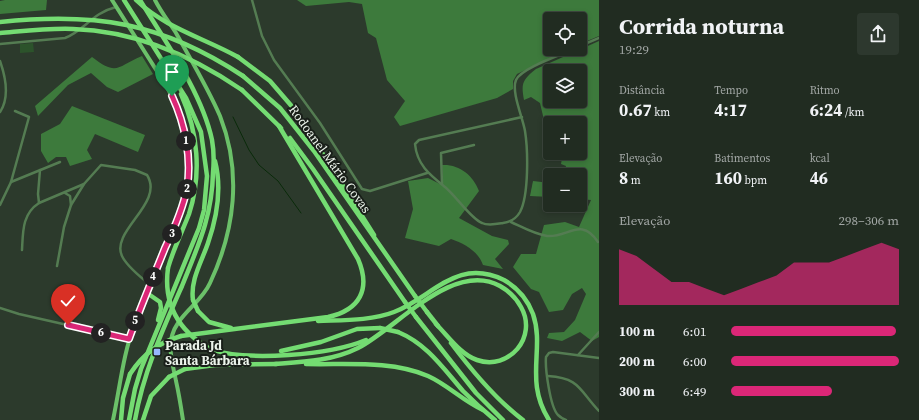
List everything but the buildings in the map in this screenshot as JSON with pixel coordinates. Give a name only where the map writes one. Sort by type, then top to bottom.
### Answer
[{"type":"highway","points":[[124,0],[192,109],[201,132],[206,157],[206,192],[204,210],[194,240],[149,348]]},
{"type":"highway","points":[[136,0],[157,17],[173,27],[238,57],[270,81],[295,110],[388,259]]},
{"type":"highway","points":[[140,0],[192,88],[206,120],[218,169],[217,206],[208,243],[193,286],[192,300],[198,311],[209,322],[237,329]]},
{"type":"highway","name":"Rodoanel Mário Covas","points":[[0,22],[52,18],[81,18],[130,25],[153,31],[193,47],[243,76],[269,98],[284,114],[329,172],[414,296],[479,378],[506,406],[523,420]]},
{"type":"highway","name":"Rodoanel Mário Covas","points":[[0,33],[73,29],[141,39],[202,64],[242,90],[280,126],[313,169],[404,302],[472,388],[503,420]]},
{"type":"highway","points":[[174,78],[185,103],[195,139],[197,176],[189,212],[168,268],[169,294],[175,314],[182,327],[191,337],[210,349],[231,354],[268,354],[336,350],[357,344],[445,288],[455,283],[471,280],[494,283],[507,290],[520,306],[525,317],[526,328],[524,338],[517,350],[509,357],[492,362],[471,357],[436,324]]},
{"type":"highway","points":[[280,126],[351,246],[364,275],[364,283],[359,299],[344,312],[328,317],[291,323]]},
{"type":"highway","points":[[135,420],[142,389],[153,356],[208,217],[213,188],[214,153]]},
{"type":"highway","points":[[121,420],[123,398],[130,374],[147,353],[167,340],[181,336],[237,329],[385,315],[407,306],[440,284],[456,276],[478,273],[493,276],[518,290],[531,309],[535,325],[536,384],[541,404],[548,420]]},
{"type":"highway","points":[[129,420],[135,389],[161,308],[160,302],[147,293]]},
{"type":"highway","points":[[268,354],[321,342],[357,330],[398,332],[413,339],[424,347],[483,410],[495,420]]},
{"type":"highway","points":[[275,364],[310,361],[333,357],[358,348],[380,330]]},
{"type":"highway","points":[[143,420],[151,396],[169,377],[185,369],[215,365],[275,364],[383,366],[408,369],[444,384],[471,404],[483,410]]},
{"type":"main road","points":[[112,0],[172,96],[184,128],[188,157],[188,172],[184,201],[129,339],[113,420]]},
{"type":"main road","points":[[154,0],[175,32],[217,109],[226,137],[233,171],[232,219],[226,244],[207,290],[181,319],[171,339],[170,357],[183,420]]},
{"type":"street","points":[[252,0],[262,36],[274,60],[320,123],[362,189],[370,191],[427,173]]},
{"type":"street","points":[[0,44],[65,38],[74,33],[94,16],[117,7]]},
{"type":"street","points":[[587,43],[599,38]]},
{"type":"street","points":[[522,117],[419,140],[415,144],[427,173],[442,185],[479,221],[488,224],[503,224],[511,222],[521,210],[525,185],[526,141],[522,117],[515,89],[517,79],[525,72],[559,56]]},
{"type":"street","points":[[0,61],[4,72],[6,92],[5,103],[0,112]]},
{"type":"street","points":[[0,205],[11,182],[29,116],[15,111]]},
{"type":"street","points":[[442,185],[440,154],[474,145]]},
{"type":"street","points":[[11,182],[60,162]]},
{"type":"street","points":[[57,266],[64,227],[71,205],[84,184],[96,169],[104,164],[140,171],[147,175],[150,186],[146,202],[137,218],[125,233],[120,251],[124,261],[150,285]]},
{"type":"street","points":[[39,203],[38,194],[40,170]]},
{"type":"street","points":[[22,250],[23,232],[26,218],[31,210],[39,203],[84,184]]},
{"type":"street","points":[[64,192],[70,196],[71,205]]},
{"type":"street","points":[[511,222],[545,236],[556,235],[572,230],[583,230],[591,233],[598,242]]},
{"type":"street","points":[[0,308],[19,314],[129,339]]},
{"type":"street","points":[[578,355],[599,332]]},
{"type":"street","points":[[566,420],[556,414],[548,376],[546,360],[547,354],[553,352],[599,358]]},
{"type":"street","points":[[548,376],[564,377],[577,384],[599,410]]},
{"type":"green space","points":[[47,0],[46,10],[0,14],[0,1]]},
{"type":"green space","points":[[297,0],[599,0],[599,36],[587,41],[587,12],[543,12],[543,56],[554,56],[517,74],[513,81],[513,89],[497,98],[400,126],[394,117],[405,101],[387,80],[376,38],[368,33],[362,4],[349,2],[306,6]]},
{"type":"green space","points":[[599,41],[599,337],[592,341],[580,332],[562,341],[547,338],[549,333],[564,332],[575,320],[586,294],[582,288],[572,294],[563,310],[549,312],[539,292],[531,289],[513,267],[521,254],[536,254],[544,225],[565,222],[579,227],[587,212],[591,200],[587,200],[587,168],[566,168],[566,166],[561,164],[562,160],[587,160],[587,116],[543,116],[540,103],[531,97],[524,100],[523,86],[525,79],[536,69],[543,66],[543,108],[587,108],[587,64],[547,64],[565,56],[587,56],[587,46]]},
{"type":"green space","points":[[33,43],[34,52],[20,53],[20,44]]},
{"type":"green space","points":[[142,56],[153,74],[118,92],[107,87],[91,73],[68,85],[38,116],[35,106],[92,57],[107,67],[117,68]]},
{"type":"green space","points":[[72,106],[145,135],[138,152],[95,134],[87,150],[92,159],[70,166],[66,157],[56,157],[48,163],[41,151],[41,134],[60,124]]},
{"type":"green space","points":[[442,165],[454,166],[460,169],[469,175],[476,185],[479,191],[459,218],[492,236],[508,240],[509,244],[495,259],[503,269],[483,265],[481,260],[474,252],[461,243],[451,239],[439,246],[405,238],[413,209],[408,181],[428,178],[440,184],[443,179]]},
{"type":"green space","points":[[533,181],[543,182],[543,197],[530,196]]},
{"type":"waterway","points":[[233,117],[249,150],[259,165],[278,181],[301,213]]},
{"type":"place","name":"Parada Jd Santa Bárbara","points":[[157,352]]},
{"type":"route","points":[[68,325],[129,339],[135,321],[179,216],[187,188],[188,157],[186,140],[181,118],[172,96]]}]
